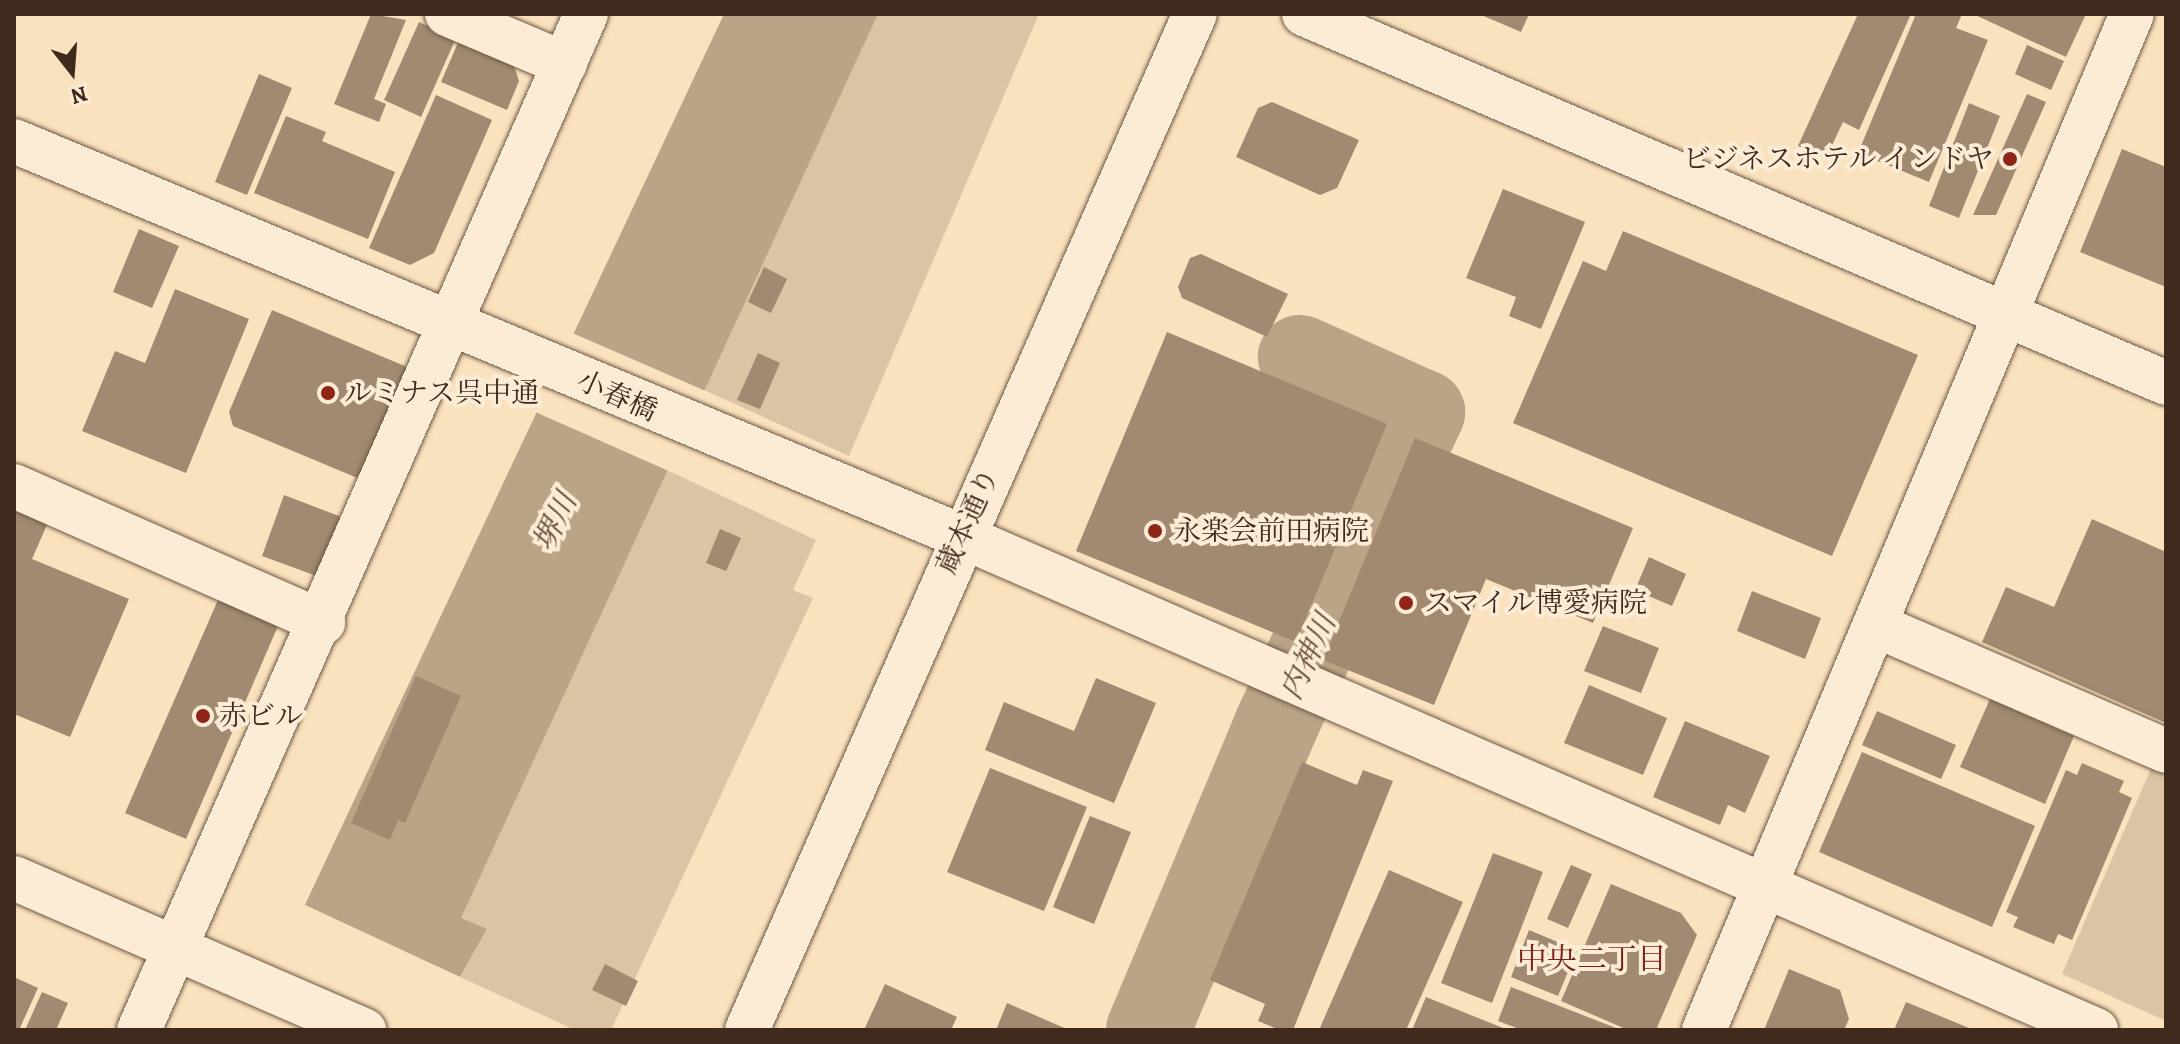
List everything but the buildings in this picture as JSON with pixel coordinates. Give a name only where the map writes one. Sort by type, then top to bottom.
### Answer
[{"type":"street","points":[[447,14],[565,64]]},
{"type":"street","points":[[139,1030],[454,325],[586,14]]},
{"type":"street","name":"蔵本通り","points":[[747,1030],[961,536],[1195,14]]},
{"type":"street","points":[[1304,14],[2166,383]]},
{"type":"street","points":[[1704,1030],[2132,14]]},
{"type":"street","name":"小春橋","points":[[14,141],[454,325],[724,443],[961,536],[1293,686],[2096,1030]]},
{"type":"street","points":[[14,486],[323,622]]},
{"type":"street","points":[[1875,625],[2166,751]]},
{"type":"street","points":[[14,878],[364,1030]]},
{"type":"shaded area","points":[[878,14],[1039,14],[849,456],[704,390]]},
{"type":"shaded area","points":[[667,470],[816,540],[793,590],[813,598],[611,1030],[575,1030],[460,977],[487,929],[460,919]]},
{"type":"shaded area","points":[[2152,766],[2166,772],[2166,1021],[2062,974]]},
{"type":"water","name":"堺川","points":[[724,14],[878,14],[461,918],[487,929],[460,977],[438,967],[246,1030]]},
{"type":"pier","points":[[570,332],[708,392],[671,472],[533,411]]},
{"type":"pier","points":[[301,903],[460,977],[458,980],[440,972],[413,1030],[242,1030]]},
{"type":"waterway","name":"内神川","points":[[1148,1030],[1276,725],[1423,412],[1300,357]]},
{"type":"place","name":"ビジネスホテル インドヤ","points":[[2010,159]]},
{"type":"place","name":"ルミナス呉中通","points":[[328,393]]},
{"type":"place","name":"永楽会前田病院","points":[[1155,531]]},
{"type":"place","name":"スマイル博愛病院","points":[[1406,603]]},
{"type":"place","name":"赤ビル","points":[[203,716]]},
{"type":"district","name":"中央二丁目","points":[[1592,959]]}]
